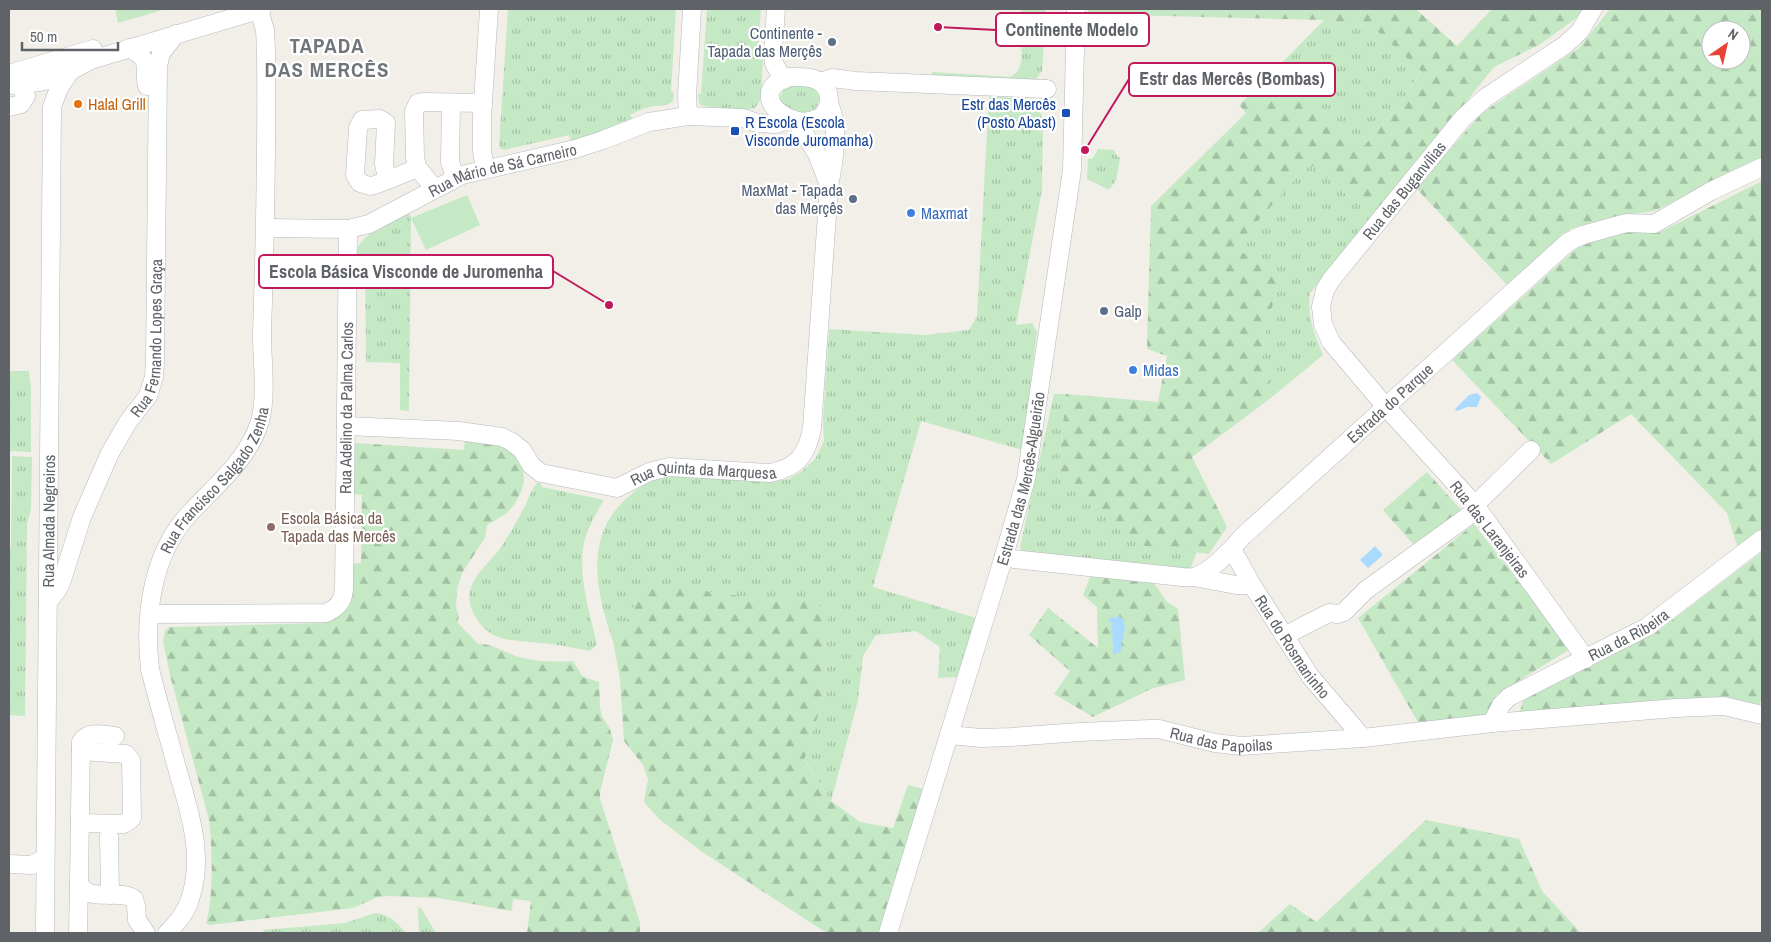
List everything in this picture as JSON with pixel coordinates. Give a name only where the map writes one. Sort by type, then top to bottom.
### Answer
[{"type":"street","points":[[11,81],[40,82],[41,76],[65,66],[227,9]]},
{"type":"street","points":[[11,81],[85,62],[260,9]]},
{"type":"street","name":"Rua Francisco Salgado Zenha","points":[[167,933],[181,917],[191,898],[194,886],[196,855],[193,827],[150,669],[148,646],[150,614],[162,557],[174,532],[188,514],[238,462],[251,442],[260,422],[266,228],[266,52],[265,30],[260,9]]},
{"type":"street","points":[[485,169],[482,151],[483,104],[489,9]]},
{"type":"street","points":[[688,116],[687,96],[692,9]]},
{"type":"street","points":[[776,9],[774,63],[783,80]]},
{"type":"street","name":"Estrada das Mercês-Algueirão","points":[[888,933],[1026,479],[1070,185],[1074,147],[1076,9]]},
{"type":"street","name":"Rua das Buganvílias","points":[[1386,407],[1331,342],[1326,333],[1321,316],[1325,290],[1331,280],[1462,118],[1485,98],[1565,45],[1580,31],[1593,9]]},
{"type":"street","name":"Rua Fernando Lopes Graça","points":[[48,602],[58,589],[82,518],[110,453],[128,422],[148,396],[154,377],[159,57],[176,34]]},
{"type":"street","points":[[129,48],[146,62],[146,84],[152,91],[158,93]]},
{"type":"street","name":"Rua Almada Negreiros","points":[[45,933],[52,107],[65,66]]},
{"type":"street","points":[[789,77],[800,77],[820,82],[827,89],[829,102],[827,110],[820,117],[812,121],[793,120],[780,114],[774,108],[771,98],[772,89],[778,82],[789,77]]},
{"type":"street","points":[[820,82],[832,78],[856,81],[1047,89]]},
{"type":"street","points":[[9,108],[21,104],[26,96],[21,88],[11,81]]},
{"type":"street","points":[[829,102],[845,85],[856,81]]},
{"type":"street","name":"Rua Almada Negreiros","points":[[40,82],[52,107]]},
{"type":"street","points":[[743,118],[755,114],[771,98]]},
{"type":"street","points":[[434,188],[417,167],[414,110],[416,106],[422,102],[483,104]]},
{"type":"street","name":"Rua Quinta da Marquesa","points":[[346,426],[459,431],[502,437],[522,450],[531,465],[541,473],[617,488],[649,472],[669,467],[770,473],[782,471],[800,460],[806,451],[812,428],[829,186],[833,167],[835,122],[829,102]]},
{"type":"street","points":[[452,103],[450,162],[455,178]]},
{"type":"street","name":"Rua Mário de Sá Carneiro","points":[[266,228],[348,229],[369,224],[455,178],[485,169],[575,149],[649,122],[688,116],[743,118],[757,123],[775,124],[793,120]]},
{"type":"street","name":"Rua Quinta da Marquesa","points":[[793,120],[816,154],[829,186]]},
{"type":"street","points":[[388,179],[417,167]]},
{"type":"street","name":"Estrada do Parque","points":[[1194,577],[1204,572],[1232,549],[1243,536],[1568,242],[1583,235],[1619,225],[1654,224],[1711,191],[1762,167]]},
{"type":"street","name":"Rua Adelino da Palma Carlos","points":[[150,614],[326,613],[335,608],[342,600],[344,590],[348,229]]},
{"type":"street","name":"Rua das Laranjeiras","points":[[1386,407],[1477,507],[1586,659]]},
{"type":"street","points":[[1284,636],[1329,613],[1338,614],[1344,612],[1366,590],[1477,507],[1531,450]]},
{"type":"street","name":"Rua da Ribeira","points":[[1492,723],[1509,697],[1647,628],[1762,539]]},
{"type":"street","name":"Rua do Rosmaninho","points":[[1232,549],[1252,585],[1310,676],[1363,738]]},
{"type":"street","points":[[1004,556],[1014,559],[1194,577],[1236,585],[1252,585]]},
{"type":"street","points":[[48,557],[66,565]]},
{"type":"street","name":"Rua das Papoilas","points":[[949,735],[988,738],[1150,729],[1215,743],[1241,746],[1363,738],[1492,723],[1676,708],[1724,706],[1762,715]]},
{"type":"street","points":[[78,933],[81,742],[90,734],[115,736]]},
{"type":"street","points":[[80,824],[124,824],[132,818],[131,760],[126,754],[81,751]]},
{"type":"street","points":[[110,836],[110,895]]},
{"type":"street","points":[[9,854],[32,854],[45,858]]},
{"type":"street","points":[[9,864],[32,865],[45,858]]},
{"type":"street","points":[[80,883],[82,888],[91,894],[127,895],[134,899],[140,929]]},
{"type":"green space","points":[[115,9],[166,9],[118,23]]},
{"type":"green space","points":[[508,9],[676,9],[671,92],[674,93],[673,101],[641,110],[630,115],[634,120],[572,143],[569,135],[504,150],[501,149],[499,146]]},
{"type":"green space","points":[[707,9],[761,9],[757,57],[763,57],[761,99],[755,108],[745,110],[702,106],[699,103],[698,94],[701,94]]},
{"type":"green space","points":[[1021,9],[1046,9],[1042,71],[1034,82],[931,75],[933,72],[1010,77],[1015,74],[1021,65],[1021,37],[1019,37]]},
{"type":"green space","points":[[1088,9],[1416,9],[1457,46],[1492,9],[1584,9],[1582,14],[1539,45],[1494,67],[1374,217],[1309,163],[1234,248],[1281,273],[1261,350],[1272,397],[1192,457],[1227,527],[1209,554],[1145,546],[1058,475],[1066,394],[1158,402],[1167,356],[1147,349],[1151,206],[1246,113],[1239,105],[1276,69],[1364,146],[1403,100],[1421,71],[1375,29],[1324,20],[1088,14]]},
{"type":"green space","points":[[1610,9],[1762,9],[1762,158],[1654,211],[1612,217],[1572,228],[1508,286],[1416,188],[1482,113],[1579,48]]},
{"type":"green space","points":[[1324,20],[1375,29],[1421,70],[1403,100],[1364,146],[1276,69]]},
{"type":"green space","points":[[790,84],[809,85],[819,93],[820,100],[815,109],[806,113],[788,111],[779,99],[784,88]]},
{"type":"green space","points":[[989,96],[1033,99],[1038,103],[1043,122],[1042,190],[1016,325],[1032,323],[1037,332],[1022,450],[921,421],[873,587],[976,618],[958,677],[938,678],[940,647],[916,631],[876,635],[863,656],[858,700],[831,801],[804,759],[825,693],[821,671],[828,616],[802,598],[782,602],[675,587],[637,600],[623,628],[613,641],[598,584],[597,565],[599,547],[604,529],[614,512],[633,493],[656,479],[682,475],[773,482],[789,479],[802,471],[815,459],[824,441],[823,420],[829,329],[925,335],[969,330],[977,316]]},
{"type":"green space","points":[[1098,149],[1114,150],[1120,158],[1116,180],[1109,190],[1087,179],[1088,159],[1093,158]]},
{"type":"green space","points":[[1309,163],[1374,217],[1310,293],[1310,318],[1323,355],[1272,397],[1261,350],[1281,273],[1234,248]]},
{"type":"green space","points":[[1762,181],[1762,529],[1737,546],[1727,513],[1631,414],[1551,464],[1452,360],[1578,247],[1624,232],[1658,233]]},
{"type":"green space","points":[[467,195],[480,225],[426,250],[411,218]]},
{"type":"green space","points":[[409,213],[411,218],[409,411],[400,410],[400,363],[366,362],[365,256],[356,255],[362,241],[369,235]]},
{"type":"green space","points":[[9,371],[29,371],[31,390],[31,452],[9,451]]},
{"type":"green space","points":[[1054,394],[1066,394],[1058,475],[1145,545],[1197,552],[1190,569],[1022,552],[1020,547]]},
{"type":"green space","points":[[465,439],[500,442],[520,459],[524,481],[514,505],[507,513],[487,525],[485,538],[462,573],[457,589],[456,607],[459,617],[457,622],[478,644],[487,645],[526,659],[573,661],[583,677],[599,682],[600,708],[613,740],[600,792],[600,799],[640,923],[640,933],[527,933],[531,901],[513,899],[512,911],[439,898],[389,896],[378,897],[353,908],[209,925],[206,923],[211,886],[209,820],[170,675],[163,641],[165,631],[169,627],[323,623],[342,614],[352,564],[361,563],[362,495],[354,494],[355,443],[464,450]]},
{"type":"green space","points":[[12,456],[32,457],[31,509],[27,524],[25,716],[9,715],[9,548],[11,548]]},
{"type":"green space","points":[[1427,472],[1462,511],[1413,544],[1383,510]]},
{"type":"green space","points":[[539,481],[542,487],[604,500],[588,530],[583,549],[584,585],[597,644],[590,651],[553,644],[501,638],[486,630],[471,607],[469,593],[475,578],[503,545]]},
{"type":"green space","points":[[1474,524],[1570,649],[1496,695],[1487,716],[1419,724],[1358,618]]},
{"type":"green space","points":[[1762,552],[1762,700],[1759,705],[1728,697],[1519,714],[1524,697],[1654,634]]},
{"type":"green space","points":[[1090,577],[1149,580],[1156,586],[1167,602],[1178,609],[1185,680],[1151,689],[1093,717],[1054,694],[1070,671],[1029,635],[1048,608],[1098,648],[1097,607],[1083,595]]},
{"type":"green space","points":[[650,587],[678,587],[782,602],[802,598],[819,605],[828,616],[821,671],[825,693],[804,760],[831,801],[860,822],[893,828],[908,785],[924,789],[881,933],[828,933],[822,930],[701,851],[659,819],[644,802],[648,779],[643,765],[624,741],[620,679],[613,641],[623,628],[637,600]]},
{"type":"green space","points":[[1426,820],[1519,839],[1542,891],[1581,933],[1258,933],[1290,904],[1316,922]]},
{"type":"green space","points":[[418,907],[421,908],[436,933],[419,933]]},
{"type":"green space","points":[[375,913],[389,917],[406,933],[264,933],[263,930],[345,923]]},
{"type":"water","points":[[1477,393],[1481,397],[1477,407],[1467,407],[1457,411],[1455,409],[1469,395]]},
{"type":"water","points":[[1375,546],[1383,555],[1368,568],[1360,560]]},
{"type":"water","points":[[1119,616],[1124,620],[1124,638],[1121,641],[1120,652],[1113,655],[1112,625],[1109,619]]},
{"type":"place","name":"Continente Modelo","points":[[938,27]]},
{"type":"place","name":"Continente - Tapada das Merçês","points":[[832,42]]},
{"type":"place","name":"Halal Grill","points":[[78,104]]},
{"type":"place","name":"Estr das Mercês (Posto Abast)","points":[[1066,113]]},
{"type":"place","name":"R Escola (Escola Visconde Juromanha)","points":[[735,131]]},
{"type":"place","name":"Estr das Mercês (Bombas)","points":[[1085,150]]},
{"type":"place","name":"MaxMat - Tapada das Merçês","points":[[853,199]]},
{"type":"place","name":"Maxmat","points":[[911,213]]},
{"type":"place","name":"Escola Básica Visconde de Juromenha","points":[[609,305]]},
{"type":"place","name":"Galp","points":[[1104,311]]},
{"type":"place","name":"Midas","points":[[1133,370]]},
{"type":"place","name":"Escola Básica da Tapada das Mercês","points":[[271,527]]},
{"type":"district","name":"TAPADA DAS MERCÊS","points":[[327,58]]}]
